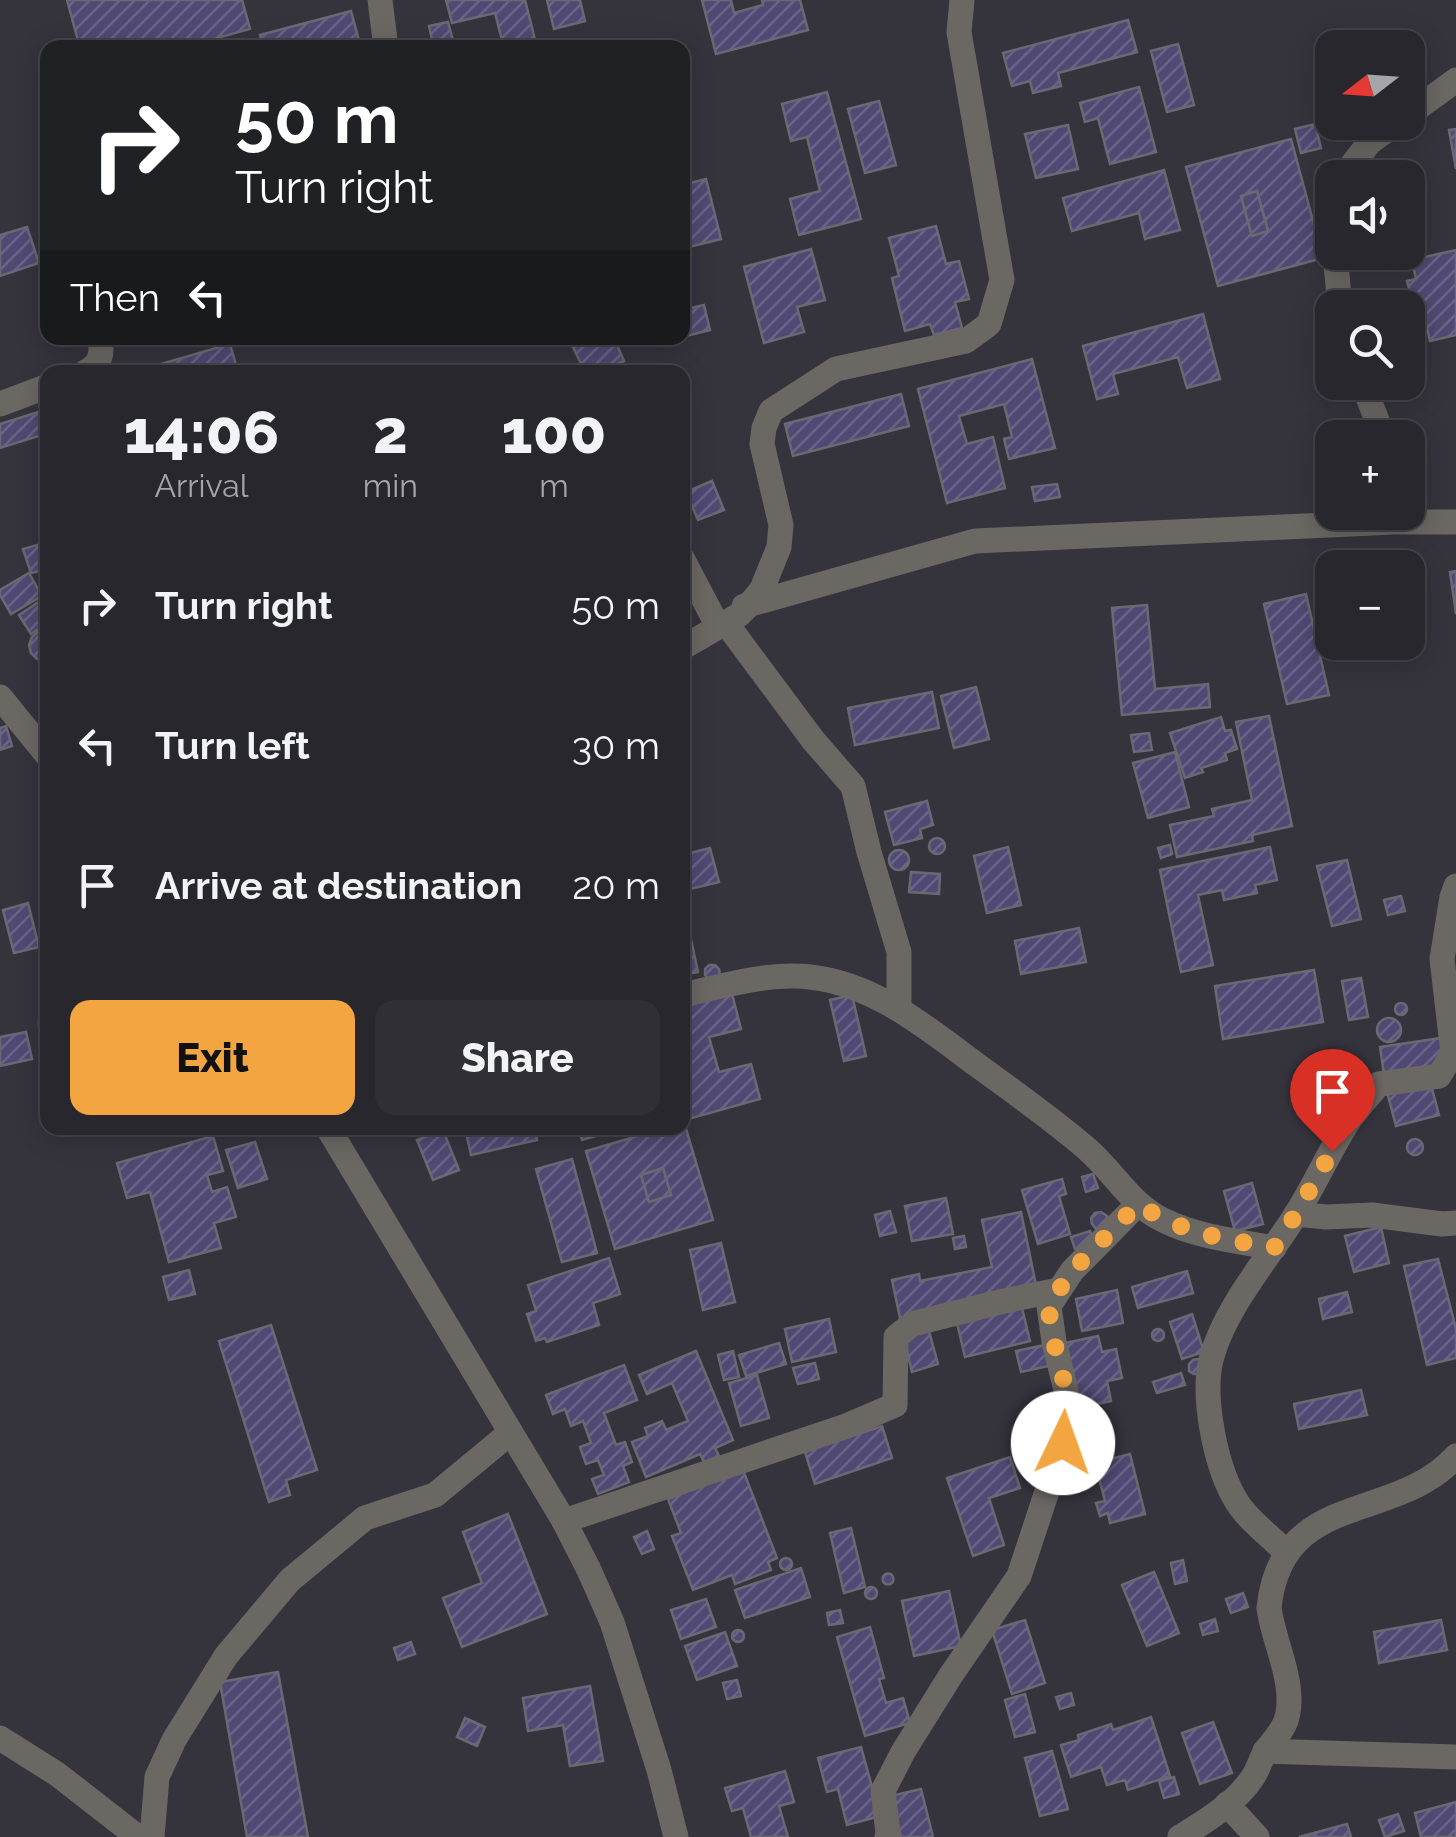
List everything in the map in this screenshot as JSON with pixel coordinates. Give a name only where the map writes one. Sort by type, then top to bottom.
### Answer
[{"type":"street","points":[[380,0],[385,40]]},
{"type":"street","points":[[750,604],[762,589],[780,548],[780,525],[762,444],[771,410],[836,369],[966,341],[989,324],[1002,280],[959,32],[962,0]]},
{"type":"street","points":[[1425,103],[1456,80]]},
{"type":"street","points":[[1356,160],[1374,140]]},
{"type":"street","points":[[0,404],[40,389]]},
{"type":"street","points":[[1425,520],[1456,522]]},
{"type":"street","points":[[690,642],[750,604],[976,540],[1315,521]]},
{"type":"street","points":[[690,571],[720,620],[813,740],[854,786],[898,952],[899,1008]]},
{"type":"street","points":[[690,626],[720,620]]},
{"type":"street","points":[[0,697],[40,746]]},
{"type":"street","points":[[1286,1552],[1235,1499],[1214,1438],[1208,1390],[1211,1359],[1244,1292],[1296,1214],[1350,1120],[1378,1084],[1439,1076],[1454,1054],[1442,959],[1456,886]]},
{"type":"street","points":[[690,993],[755,980],[809,976],[845,984],[899,1008],[1057,1122],[1104,1163],[1138,1204],[1162,1220],[1195,1233],[1274,1248]]},
{"type":"street","points":[[332,1135],[564,1521],[589,1570],[612,1622],[660,1770],[676,1837]]},
{"type":"street","points":[[887,1837],[882,1792],[950,1676],[1019,1576],[1063,1443],[1066,1390],[1048,1306],[1072,1271],[1138,1204]]},
{"type":"street","points":[[1296,1214],[1326,1218],[1372,1215],[1456,1223]]},
{"type":"street","points":[[564,1521],[846,1426],[894,1405],[896,1337],[912,1324],[1060,1290]]},
{"type":"street","points":[[152,1837],[157,1778],[174,1740],[226,1656],[290,1580],[365,1518],[434,1494],[510,1433]]},
{"type":"street","points":[[1180,1837],[1208,1820],[1253,1778],[1266,1751],[1282,1733],[1289,1697],[1268,1608],[1278,1567],[1286,1552],[1310,1529],[1428,1479],[1456,1456]]},
{"type":"street","points":[[0,1738],[57,1774],[138,1837]]},
{"type":"street","points":[[1266,1751],[1456,1756]]},
{"type":"street","points":[[1227,1804],[1257,1837]]},
{"type":"building","points":[[67,0],[242,0],[250,29],[210,40],[78,40]]},
{"type":"building","points":[[446,0],[525,0],[535,40],[502,40],[495,13],[452,23]]},
{"type":"building","points":[[547,0],[580,0],[585,21],[554,29]]},
{"type":"building","points":[[702,0],[731,0],[734,13],[763,5],[762,0],[800,0],[808,30],[716,54]]},
{"type":"building","points":[[351,11],[359,40],[261,40],[260,35]]},
{"type":"building","points":[[1128,20],[1137,52],[1058,73],[1061,86],[1033,93],[1030,81],[1012,86],[1003,53]]},
{"type":"building","points":[[448,22],[453,40],[432,40],[429,26]]},
{"type":"building","points":[[1178,44],[1194,105],[1167,112],[1151,51]]},
{"type":"building","points":[[1139,87],[1156,152],[1110,164],[1098,118],[1085,122],[1080,103]]},
{"type":"building","points":[[827,92],[861,219],[799,235],[790,199],[820,191],[807,137],[791,141],[782,104]]},
{"type":"building","points":[[879,101],[896,165],[865,173],[848,109]]},
{"type":"building","points":[[1315,124],[1315,140],[1319,140],[1321,148],[1301,153],[1295,129]]},
{"type":"building","points":[[1068,125],[1078,169],[1036,178],[1025,134]]},
{"type":"building","points":[[1456,129],[1456,169],[1449,130]]},
{"type":"building","points":[[1291,139],[1315,228],[1315,260],[1218,286],[1186,167]],"holes":[[[1257,191],[1268,231],[1252,236],[1241,196]]]},
{"type":"building","points":[[1164,170],[1180,230],[1145,239],[1139,213],[1072,231],[1063,198]]},
{"type":"building","points":[[706,179],[721,239],[690,247],[690,183]]},
{"type":"building","points":[[1257,191],[1268,231],[1252,236],[1241,196]]},
{"type":"building","points":[[936,226],[946,264],[959,261],[969,299],[955,302],[962,328],[934,335],[930,324],[905,331],[892,278],[899,276],[889,238]]},
{"type":"building","points":[[27,227],[39,263],[0,276],[0,235]]},
{"type":"building","points":[[811,249],[825,300],[797,307],[804,332],[764,343],[744,267]]},
{"type":"building","points":[[1456,250],[1456,335],[1430,341],[1425,290],[1409,290],[1407,281],[1416,279],[1414,270],[1425,270],[1425,257]]},
{"type":"building","points":[[704,305],[710,330],[690,335],[690,308]]},
{"type":"building","points":[[1203,314],[1220,379],[1187,388],[1178,357],[1113,374],[1118,394],[1097,399],[1083,346]]},
{"type":"building","points":[[230,345],[236,365],[157,365]]},
{"type":"building","points":[[617,345],[624,361],[615,365],[582,365],[573,347]]},
{"type":"building","points":[[1032,359],[1055,448],[1009,459],[1004,439],[1012,437],[1004,404],[959,416],[967,444],[993,437],[1005,488],[947,503],[918,389]]},
{"type":"building","points":[[901,394],[909,426],[793,456],[785,424]]},
{"type":"building","points":[[38,412],[40,436],[0,448],[0,424]]},
{"type":"building","points":[[712,481],[724,510],[698,520],[690,490]]},
{"type":"building","points":[[1057,484],[1060,497],[1035,501],[1032,487]]},
{"type":"building","points":[[40,544],[40,571],[31,573],[23,549]]},
{"type":"building","points":[[1456,571],[1456,614],[1450,572]]},
{"type":"building","points":[[29,573],[40,597],[11,614],[0,590]]},
{"type":"building","points":[[1306,594],[1315,634],[1315,660],[1321,660],[1329,695],[1287,704],[1264,604]]},
{"type":"building","points":[[40,601],[40,628],[31,634],[19,615]]},
{"type":"building","points":[[1147,605],[1155,689],[1208,684],[1210,707],[1122,715],[1112,608]]},
{"type":"building","points":[[39,631],[40,660],[31,653],[29,645]]},
{"type":"building","points":[[976,687],[989,739],[954,748],[941,696]]},
{"type":"building","points":[[932,692],[939,728],[855,745],[848,708]]},
{"type":"building","points":[[1269,716],[1292,826],[1252,835],[1253,841],[1177,857],[1170,825],[1214,816],[1212,809],[1252,800],[1236,722]]},
{"type":"building","points":[[1221,717],[1225,731],[1231,730],[1237,749],[1225,753],[1227,760],[1185,778],[1170,733]]},
{"type":"building","points":[[6,726],[12,746],[0,750],[0,728]]},
{"type":"building","points":[[1149,733],[1152,750],[1134,752],[1131,735]]},
{"type":"building","points":[[1175,752],[1189,807],[1148,818],[1133,763]]},
{"type":"building","points":[[927,801],[933,825],[920,829],[922,838],[894,845],[885,812]]},
{"type":"building","points":[[937,838],[945,846],[937,854],[929,846]]},
{"type":"building","points":[[1170,845],[1172,854],[1161,858],[1158,848]]},
{"type":"building","points":[[1008,847],[1021,905],[987,913],[974,856]]},
{"type":"building","points":[[1270,847],[1277,880],[1255,885],[1257,893],[1224,900],[1222,890],[1198,895],[1213,965],[1181,972],[1160,870]]},
{"type":"building","points":[[710,848],[719,882],[690,889],[690,853]]},
{"type":"building","points":[[899,850],[909,860],[899,870],[889,860]]},
{"type":"building","points":[[1347,860],[1361,919],[1332,926],[1317,866]]},
{"type":"building","points":[[911,872],[940,874],[939,894],[909,892]]},
{"type":"building","points":[[1401,896],[1405,911],[1388,915],[1384,900]]},
{"type":"building","points":[[28,903],[39,947],[14,953],[3,910]]},
{"type":"building","points":[[1079,928],[1086,962],[1021,974],[1015,941]]},
{"type":"building","points":[[690,935],[698,972],[690,974]]},
{"type":"building","points":[[715,965],[720,975],[709,980],[705,969]]},
{"type":"building","points":[[1314,970],[1323,1022],[1223,1039],[1215,986]]},
{"type":"building","points":[[1361,978],[1368,1017],[1349,1020],[1342,981]]},
{"type":"building","points":[[732,994],[741,1029],[709,1037],[719,1072],[751,1064],[760,1099],[692,1118],[690,1005]]},
{"type":"building","points":[[852,995],[866,1056],[844,1061],[830,1000]]},
{"type":"building","points":[[1401,1003],[1407,1009],[1401,1015],[1395,1009]]},
{"type":"building","points":[[1389,1018],[1398,1021],[1398,1039],[1389,1042],[1380,1039],[1377,1030],[1380,1021]]},
{"type":"building","points":[[26,1032],[32,1059],[0,1066],[0,1037]]},
{"type":"building","points":[[1441,1038],[1445,1064],[1384,1074],[1380,1047]]},
{"type":"building","points":[[1430,1081],[1439,1115],[1396,1126],[1387,1092]]},
{"type":"building","points":[[445,1135],[459,1170],[433,1180],[417,1140]]},
{"type":"building","points":[[467,1135],[536,1135],[537,1140],[471,1155]]},
{"type":"building","points":[[641,1135],[688,1135],[713,1220],[615,1249],[586,1151]],"holes":[[[663,1168],[671,1195],[649,1202],[641,1175]]]},
{"type":"building","points":[[213,1136],[223,1171],[207,1175],[212,1192],[227,1187],[236,1217],[214,1223],[221,1248],[169,1262],[150,1192],[127,1198],[117,1163]]},
{"type":"building","points":[[1415,1139],[1423,1147],[1415,1155],[1407,1147]]},
{"type":"building","points":[[255,1142],[267,1179],[238,1188],[226,1150]]},
{"type":"building","points":[[572,1159],[597,1253],[562,1262],[536,1169]]},
{"type":"building","points":[[663,1168],[671,1195],[649,1202],[641,1175]]},
{"type":"building","points":[[1093,1174],[1098,1188],[1086,1192],[1082,1177]]},
{"type":"building","points":[[1062,1179],[1066,1194],[1059,1196],[1070,1234],[1038,1244],[1022,1190]]},
{"type":"building","points":[[1252,1183],[1263,1224],[1235,1231],[1224,1191]]},
{"type":"building","points":[[946,1198],[953,1234],[912,1241],[905,1206]]},
{"type":"building","points":[[890,1211],[896,1232],[880,1236],[875,1215]]},
{"type":"building","points":[[1021,1212],[1037,1290],[900,1318],[892,1280],[919,1274],[920,1281],[992,1267],[982,1220]]},
{"type":"building","points":[[1101,1212],[1107,1216],[1107,1223],[1096,1229],[1091,1218]]},
{"type":"building","points":[[1381,1227],[1389,1263],[1354,1272],[1345,1236]]},
{"type":"building","points":[[1090,1231],[1094,1243],[1075,1249],[1071,1237]]},
{"type":"building","points":[[964,1236],[966,1247],[955,1249],[953,1238]]},
{"type":"building","points":[[721,1243],[735,1302],[703,1310],[690,1250]]},
{"type":"building","points":[[609,1258],[620,1294],[593,1303],[599,1325],[547,1342],[545,1338],[536,1341],[527,1314],[536,1311],[528,1285]]},
{"type":"building","points":[[1438,1259],[1456,1329],[1456,1358],[1427,1365],[1404,1266]]},
{"type":"building","points":[[189,1270],[195,1294],[169,1300],[163,1277]]},
{"type":"building","points":[[1187,1271],[1193,1293],[1138,1308],[1132,1287]]},
{"type":"building","points":[[1117,1290],[1123,1323],[1082,1331],[1076,1299]]},
{"type":"building","points":[[1347,1292],[1352,1312],[1323,1319],[1319,1299]]},
{"type":"building","points":[[1022,1308],[1030,1341],[965,1357],[957,1323]]},
{"type":"building","points":[[1192,1314],[1204,1352],[1182,1359],[1170,1322]]},
{"type":"building","points":[[829,1319],[836,1352],[792,1362],[785,1329]]},
{"type":"building","points":[[271,1325],[317,1470],[286,1480],[290,1495],[269,1502],[219,1341]]},
{"type":"building","points":[[1158,1329],[1164,1335],[1158,1341],[1152,1335]]},
{"type":"building","points":[[929,1331],[938,1364],[912,1372],[904,1338]]},
{"type":"building","points":[[1098,1336],[1102,1352],[1116,1349],[1122,1378],[1107,1381],[1111,1401],[1079,1408],[1065,1343]]},
{"type":"building","points":[[779,1343],[786,1364],[746,1376],[739,1355]]},
{"type":"building","points":[[1049,1344],[1053,1365],[1021,1372],[1016,1351]]},
{"type":"building","points":[[696,1351],[733,1440],[715,1448],[719,1456],[704,1462],[700,1454],[646,1477],[632,1442],[648,1436],[645,1428],[662,1421],[666,1430],[688,1421],[672,1383],[647,1394],[639,1375]]},
{"type":"building","points":[[733,1351],[739,1377],[724,1380],[718,1355]]},
{"type":"building","points":[[1198,1359],[1204,1363],[1200,1374],[1194,1374],[1189,1371],[1189,1364]]},
{"type":"building","points":[[815,1363],[819,1379],[798,1384],[793,1368]]},
{"type":"building","points":[[624,1365],[637,1400],[604,1413],[616,1445],[625,1442],[632,1462],[623,1466],[629,1482],[598,1494],[592,1479],[604,1475],[598,1460],[586,1464],[580,1447],[591,1443],[583,1421],[571,1426],[565,1409],[553,1414],[546,1395]]},
{"type":"building","points":[[1181,1373],[1185,1385],[1157,1393],[1153,1382]]},
{"type":"building","points":[[757,1375],[769,1418],[741,1426],[729,1383]]},
{"type":"building","points":[[1361,1390],[1367,1415],[1299,1429],[1294,1404]]},
{"type":"building","points":[[882,1426],[892,1458],[815,1484],[805,1452]]},
{"type":"building","points":[[1130,1454],[1145,1514],[1110,1523],[1108,1513],[1100,1516],[1096,1503],[1105,1501],[1095,1463]]},
{"type":"building","points":[[1010,1457],[1020,1488],[989,1498],[1004,1545],[973,1556],[947,1478]]},
{"type":"building","points":[[743,1470],[777,1558],[768,1562],[771,1570],[735,1584],[732,1575],[693,1590],[672,1536],[681,1533],[668,1499]]},
{"type":"building","points":[[508,1514],[547,1614],[462,1647],[443,1598],[482,1583],[463,1532]]},
{"type":"building","points":[[851,1528],[865,1587],[844,1593],[830,1533]]},
{"type":"building","points":[[647,1531],[654,1549],[642,1554],[634,1537]]},
{"type":"building","points":[[786,1558],[792,1564],[786,1570],[780,1564]]},
{"type":"building","points":[[1183,1560],[1187,1581],[1175,1584],[1171,1563]]},
{"type":"building","points":[[801,1568],[810,1597],[745,1618],[735,1590]]},
{"type":"building","points":[[1154,1572],[1179,1633],[1147,1646],[1122,1585]]},
{"type":"building","points":[[888,1573],[894,1579],[888,1585],[882,1579]]},
{"type":"building","points":[[871,1587],[877,1593],[871,1599],[865,1593]]},
{"type":"building","points":[[949,1591],[961,1646],[914,1656],[902,1601]]},
{"type":"building","points":[[1243,1593],[1248,1607],[1231,1613],[1226,1599]]},
{"type":"building","points":[[706,1599],[716,1627],[681,1639],[671,1610]]},
{"type":"building","points":[[840,1610],[843,1623],[829,1625],[827,1613]]},
{"type":"building","points":[[1215,1619],[1218,1631],[1203,1635],[1200,1624]]},
{"type":"building","points":[[1025,1620],[1045,1683],[1012,1694],[992,1630]]},
{"type":"building","points":[[1441,1620],[1447,1650],[1379,1663],[1374,1632]]},
{"type":"building","points":[[870,1627],[884,1678],[879,1679],[886,1703],[903,1698],[910,1723],[865,1736],[837,1637]]},
{"type":"building","points":[[738,1630],[744,1636],[738,1642],[732,1636]]},
{"type":"building","points":[[725,1632],[737,1666],[697,1680],[685,1646]]},
{"type":"building","points":[[411,1642],[415,1654],[398,1660],[394,1648]]},
{"type":"building","points":[[278,1672],[308,1837],[247,1837],[220,1682]]},
{"type":"building","points":[[737,1680],[741,1696],[727,1699],[723,1683]]},
{"type":"building","points":[[590,1686],[603,1761],[570,1766],[563,1725],[528,1731],[523,1698]]},
{"type":"building","points":[[1071,1693],[1074,1705],[1060,1709],[1056,1697]]},
{"type":"building","points":[[1025,1694],[1035,1732],[1015,1737],[1005,1700]]},
{"type":"building","points":[[1151,1717],[1170,1776],[1128,1790],[1125,1780],[1107,1785],[1101,1767],[1071,1777],[1061,1745],[1111,1724],[1113,1730]]},
{"type":"building","points":[[465,1718],[485,1727],[477,1746],[457,1737]]},
{"type":"building","points":[[1213,1722],[1232,1773],[1200,1784],[1182,1733]]},
{"type":"building","points":[[861,1747],[880,1816],[847,1825],[838,1789],[827,1792],[818,1758]]},
{"type":"building","points":[[1052,1751],[1068,1809],[1040,1816],[1025,1758]]},
{"type":"building","points":[[785,1771],[794,1802],[779,1806],[788,1837],[751,1837],[743,1808],[732,1811],[725,1788]]},
{"type":"building","points":[[1174,1777],[1179,1794],[1164,1798],[1159,1781]]},
{"type":"building","points":[[921,1789],[933,1837],[901,1837],[891,1796]]},
{"type":"building","points":[[1456,1802],[1456,1837],[1421,1837],[1415,1813]]},
{"type":"building","points":[[1398,1814],[1404,1831],[1385,1837],[1379,1820]]},
{"type":"building","points":[[1347,1824],[1351,1837],[1299,1837]]},
{"type":"route","points":[[1063,1443],[1066,1390],[1048,1306],[1072,1271],[1138,1204],[1162,1220],[1195,1233],[1274,1248],[1332,1151]]}]
